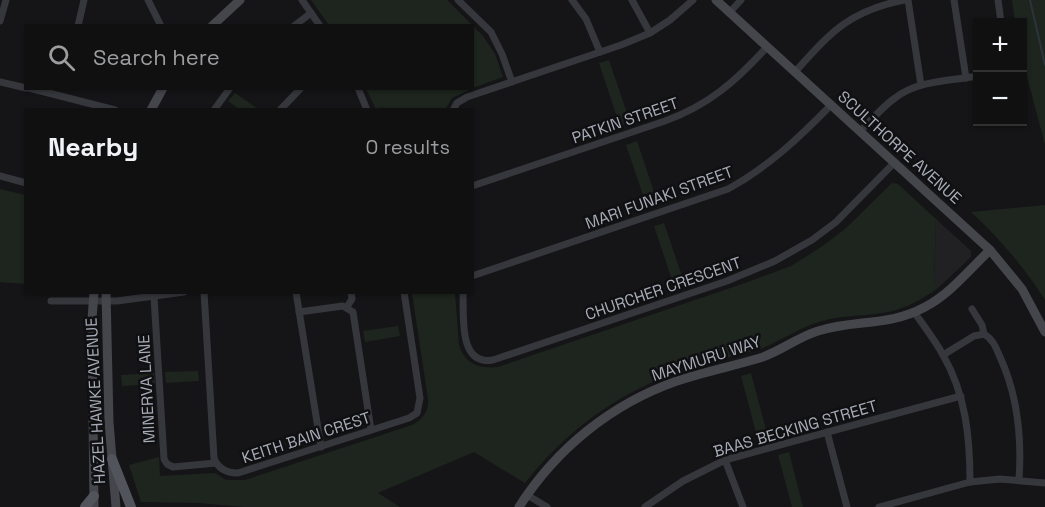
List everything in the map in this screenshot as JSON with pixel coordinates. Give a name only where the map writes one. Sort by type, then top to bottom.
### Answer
[{"type":"main road","points":[[112,459],[131,507]]},
{"type":"main road","points":[[85,507],[94,501]]},
{"type":"street","points":[[0,18],[6,0]]},
{"type":"street","points":[[78,24],[84,0]]},
{"type":"street","points":[[148,0],[160,24]]},
{"type":"street","points":[[214,24],[240,0]]},
{"type":"street","points":[[302,0],[319,24]]},
{"type":"street","points":[[458,0],[491,32],[512,82]]},
{"type":"street","points":[[572,0],[586,19],[600,52]]},
{"type":"street","points":[[632,0],[650,33]]},
{"type":"street","points":[[455,108],[461,100],[650,33],[670,20],[693,0]]},
{"type":"street","name":"SCULTHORPE AVENUE","points":[[716,0],[990,250],[1022,289],[1045,332]]},
{"type":"street","points":[[730,12],[741,0]]},
{"type":"street","points":[[795,72],[825,39],[846,21],[864,11],[906,0],[921,85]]},
{"type":"street","points":[[954,0],[966,78]]},
{"type":"street","points":[[998,0],[1000,18]]},
{"type":"street","points":[[297,24],[311,13]]},
{"type":"street","name":"PATKIN STREET","points":[[474,185],[692,110],[730,84],[767,47]]},
{"type":"street","points":[[860,131],[892,99],[921,85],[973,77]]},
{"type":"street","points":[[0,82],[24,87]]},
{"type":"street","points":[[44,90],[61,92],[109,108]]},
{"type":"street","points":[[152,108],[162,90]]},
{"type":"street","points":[[215,108],[229,90]]},
{"type":"street","points":[[282,108],[299,90]]},
{"type":"street","points":[[359,90],[366,108]]},
{"type":"street","name":"MARI FUNAKI STREET","points":[[474,275],[728,189],[755,174],[778,157],[831,105]]},
{"type":"street","name":"CHURCHER CRESCENT","points":[[463,294],[467,347],[476,358],[493,360],[727,281],[781,258],[812,240],[836,222],[895,162]]},
{"type":"street","points":[[0,176],[24,182]]},
{"type":"street","name":"MAYMURU WAY","points":[[519,507],[561,454],[581,436],[615,411],[652,390],[761,357],[819,331],[842,325],[884,322],[914,312],[943,294],[990,250]]},
{"type":"street","points":[[51,301],[94,297],[154,297],[172,294]]},
{"type":"street","points":[[204,294],[213,453],[216,463]]},
{"type":"street","points":[[296,294],[321,447]]},
{"type":"street","points":[[347,307],[352,299],[351,294]]},
{"type":"street","name":"KEITH BAIN CREST","points":[[216,463],[229,473],[238,474],[409,418],[417,413],[420,398],[404,294]]},
{"type":"street","name":"HAZEL HAWKE AVENUE","points":[[94,297],[94,501]]},
{"type":"street","name":"HAZEL HAWKE AVENUE","points":[[106,297],[109,423],[116,507]]},
{"type":"street","name":"MINERVA LANE","points":[[154,297],[164,459],[173,467],[216,463]]},
{"type":"street","points":[[299,312],[337,306],[347,307],[353,312],[371,430]]},
{"type":"street","points":[[972,309],[982,325],[984,334],[992,340],[1013,392],[1020,436],[1019,480]]},
{"type":"street","points":[[914,312],[943,355],[961,396],[970,443],[970,482]]},
{"type":"street","points":[[943,355],[974,336],[984,334]]},
{"type":"street","name":"BAAS BECKING STREET","points":[[645,507],[682,481],[725,460],[961,396]]},
{"type":"street","points":[[828,432],[847,507]]},
{"type":"street","points":[[725,460],[743,507]]},
{"type":"street","points":[[879,507],[970,482],[1000,479],[1045,483]]},
{"type":"street","points":[[527,495],[546,507]]},
{"type":"shaded area","points":[[311,0],[447,0],[471,24],[328,24]]},
{"type":"shaded area","points":[[1012,0],[1045,0],[1045,145],[1027,76],[1027,18],[1014,18]]},
{"type":"shaded area","points":[[474,27],[495,54],[503,77],[474,88]]},
{"type":"shaded area","points":[[609,60],[630,122],[620,126],[599,63]]},
{"type":"shaded area","points":[[366,90],[469,90],[452,98],[446,108],[376,108]]},
{"type":"shaded area","points":[[235,93],[257,108],[238,108],[228,101]]},
{"type":"shaded area","points":[[637,141],[658,204],[647,207],[626,145]]},
{"type":"shaded area","points":[[892,183],[898,184],[936,219],[934,282],[938,288],[901,308],[885,313],[822,321],[760,349],[681,371],[635,390],[614,402],[576,431],[541,464],[525,483],[474,452],[378,493],[400,507],[244,507],[199,503],[141,502],[129,465],[159,457],[160,476],[215,473],[226,480],[245,480],[412,425],[419,420],[426,411],[428,399],[412,294],[455,294],[459,345],[465,357],[479,366],[498,367],[791,266],[845,229]]},
{"type":"shaded area","points":[[0,189],[24,195],[24,284],[0,282]]},
{"type":"shaded area","points":[[1045,205],[1045,300],[1011,254],[971,212]]},
{"type":"shaded area","points":[[936,219],[971,251],[971,257],[938,288],[934,282]]},
{"type":"shaded area","points":[[664,223],[685,285],[675,289],[654,226]]},
{"type":"shaded area","points":[[398,326],[400,336],[365,342],[363,331]]},
{"type":"shaded area","points":[[198,371],[199,381],[166,383],[165,372]]},
{"type":"shaded area","points":[[154,373],[155,384],[122,386],[121,375]]},
{"type":"shaded area","points":[[751,373],[768,437],[758,440],[741,376]]},
{"type":"shaded area","points":[[789,452],[803,507],[792,507],[778,455]]},
{"type":"waterway","points":[[1030,0],[1045,65]]}]
